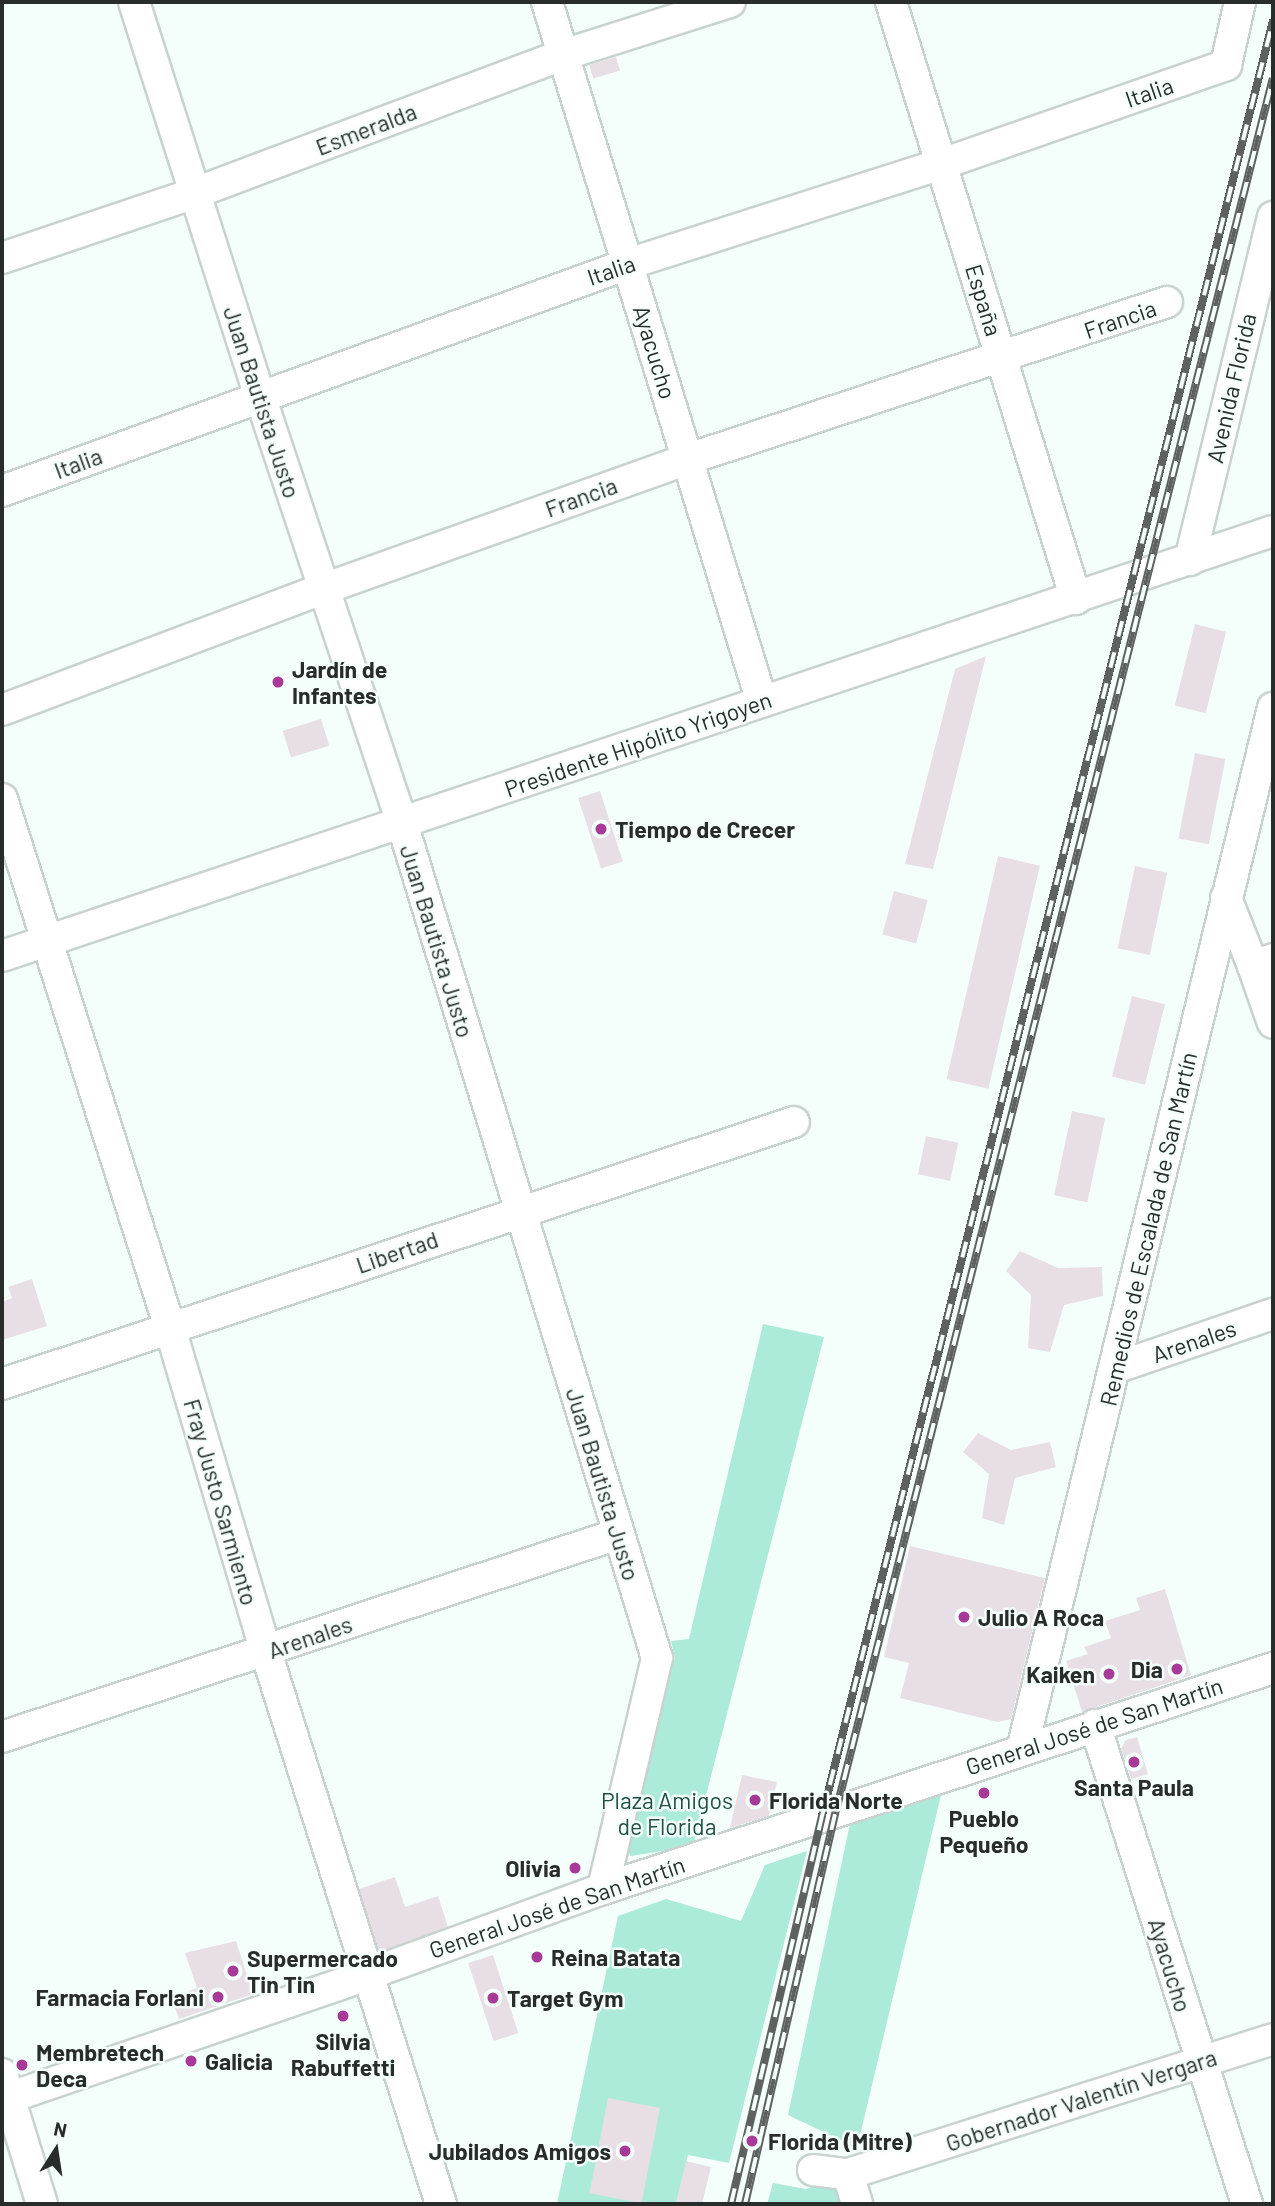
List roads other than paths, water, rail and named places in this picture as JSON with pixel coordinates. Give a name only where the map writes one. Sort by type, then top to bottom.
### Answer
[{"type":"street","name":"Juan Bautista Justo","points":[[134,2],[260,397],[402,823],[518,1212],[657,1658],[603,1889]]},
{"type":"street","name":"Ayacucho","points":[[547,2],[762,702]]},
{"type":"street","name":"Esmeralda","points":[[2,258],[195,192],[563,55],[730,2]]},
{"type":"street","name":"España","points":[[891,2],[1076,599]]},
{"type":"street","name":"Italia","points":[[2,491],[628,264],[942,164],[1226,65],[1240,2]]},
{"type":"street","name":"Avenida Florida","points":[[1190,559],[1267,265],[1273,218]]},
{"type":"street","name":"Francia","points":[[2,709],[323,589],[688,459],[1002,359],[1167,302]]},
{"type":"street","name":"Presidente Hipólito Yrigoyen","points":[[2,956],[1273,531]]},
{"type":"street","name":"Remedios de Escalada de San Martín","points":[[1022,1750],[1273,708]]},
{"type":"street","name":"Fray Justo Sarmiento","points":[[2,799],[170,1328],[266,1652],[441,2204]]},
{"type":"street","points":[[1226,898],[1263,962],[1273,1023]]},
{"type":"street","name":"Libertad","points":[[2,1384],[794,1122]]},
{"type":"street","name":"Arenales","points":[[1115,1368],[1273,1314]]},
{"type":"street","name":"Arenales","points":[[2,1737],[618,1534]]},
{"type":"street","name":"General José de San Martín","points":[[4,2090],[369,1975],[603,1889],[1273,1668]]},
{"type":"street","name":"Ayacucho","points":[[1095,1725],[1200,2063],[1247,2204]]},
{"type":"street","name":"Gobernador Valentín Vergara","points":[[848,2174],[1273,2039]]},
{"type":"street","points":[[4,2090],[43,2204]]},
{"type":"street","points":[[813,2170],[848,2174],[857,2204]]},
{"type":"railway","points":[[731,2204],[822,1816],[1273,20]]},
{"type":"railway","points":[[745,2204],[836,1811],[1273,78]]},
{"type":"place","name":"Jardín de Infantes","points":[[278,682]]},
{"type":"place","name":"Tiempo de Crecer","points":[[601,829]]},
{"type":"place","name":"Julio A Roca","points":[[964,1617]]},
{"type":"place","name":"Dia","points":[[1177,1669]]},
{"type":"place","name":"Kaiken","points":[[1109,1674]]},
{"type":"place","name":"Santa Paula","points":[[1134,1762]]},
{"type":"place","name":"Pueblo Pequeño","points":[[984,1793]]},
{"type":"place","name":"Florida Norte","points":[[755,1800]]},
{"type":"place","name":"Olivia","points":[[575,1868]]},
{"type":"place","name":"Reina Batata","points":[[537,1957]]},
{"type":"place","name":"Supermercado Tin Tin","points":[[233,1971]]},
{"type":"place","name":"Farmacia Forlani","points":[[218,1997]]},
{"type":"place","name":"Target Gym","points":[[493,1998]]},
{"type":"place","name":"Silvia Rabuffetti","points":[[343,2016]]},
{"type":"place","name":"Galicia","points":[[191,2061]]},
{"type":"place","name":"Membretech Deca","points":[[22,2065]]},
{"type":"place","name":"Florida (Mitre)","points":[[752,2141]]},
{"type":"place","name":"Jubilados Amigos","points":[[625,2151]]},
{"type":"park label","name":"Plaza Amigos de Florida","points":[[667,1813]]}]
